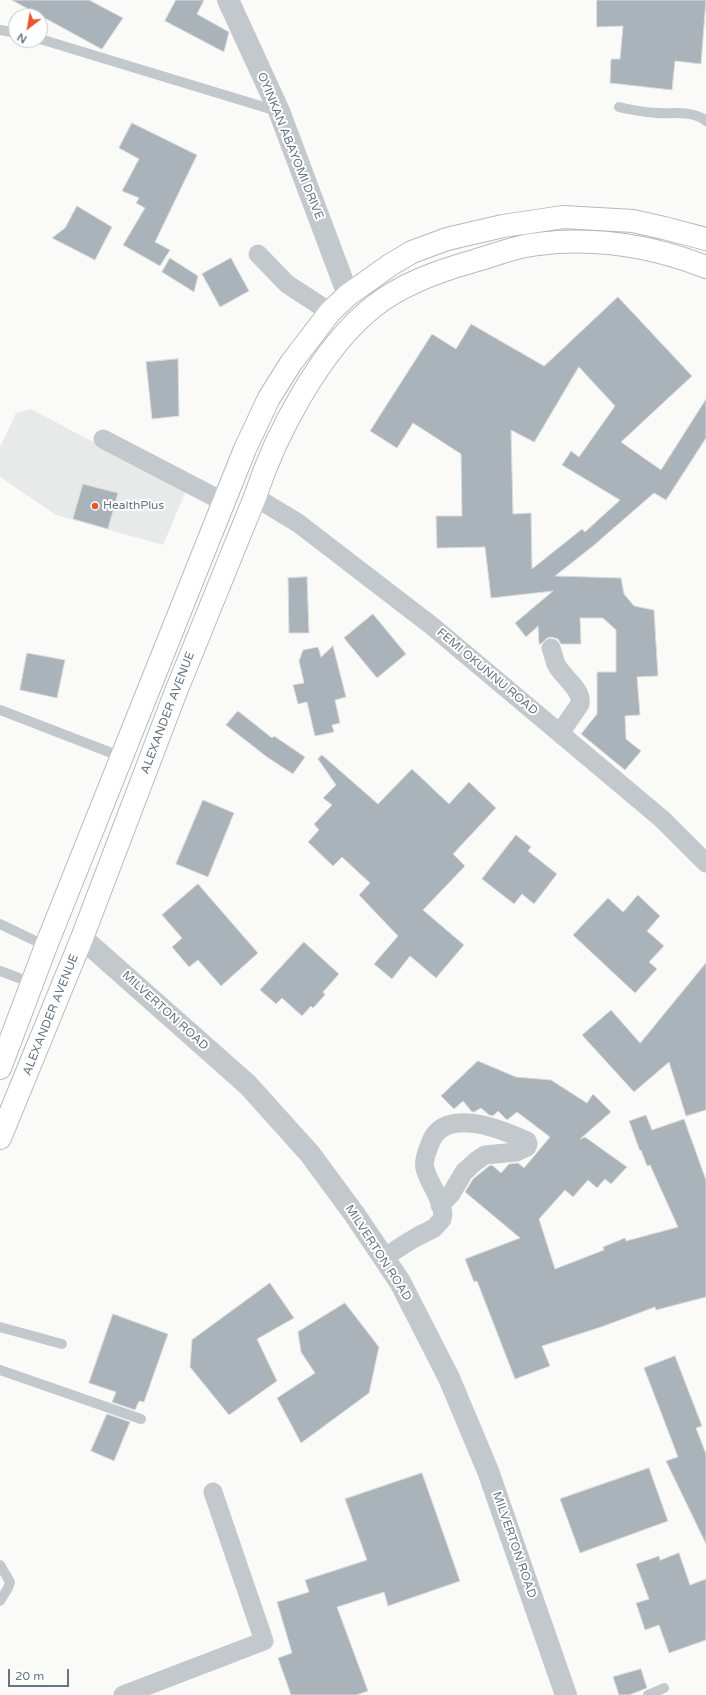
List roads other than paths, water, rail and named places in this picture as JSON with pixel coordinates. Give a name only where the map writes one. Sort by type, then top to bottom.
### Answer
[{"type":"main road","points":[[0,1068],[46,946],[245,449],[269,398],[291,363],[330,312],[348,295],[390,265],[412,252],[447,239],[531,222],[563,217],[633,221],[706,240]]},
{"type":"main road","name":"ALEXANDER AVENUE","points":[[0,1138],[82,938],[175,694],[255,497],[264,469],[278,438],[308,385],[326,357],[372,308],[394,292],[448,268],[505,251],[537,244],[605,242],[665,252],[706,267]]},
{"type":"street","name":"OYINKAN ABAYOMI DRIVE","points":[[228,0],[279,111],[348,295]]},
{"type":"street","points":[[258,254],[287,284],[330,312]]},
{"type":"street","points":[[103,438],[224,502]]},
{"type":"street","name":"FEMI OKUNNU ROAD","points":[[255,497],[298,523],[432,626],[662,819],[706,863]]},
{"type":"street","points":[[551,648],[556,664],[566,680],[579,692],[581,700],[580,704],[560,733]]},
{"type":"street","name":"MILVERTON ROAD","points":[[82,938],[248,1085],[310,1154],[355,1215],[400,1282],[449,1378],[488,1471],[566,1695]]},
{"type":"street","points":[[384,1258],[414,1238],[433,1228],[441,1221],[443,1213],[440,1204],[435,1189],[424,1168],[427,1151],[432,1136],[442,1128],[455,1123],[482,1124],[508,1132],[526,1141],[528,1144],[527,1147],[516,1152],[485,1155],[476,1161],[464,1172],[451,1194],[440,1204]]},
{"type":"street","points":[[123,1695],[264,1641],[213,1492]]},
{"type":"lane","points":[[48,41],[279,111]]},
{"type":"lane","points":[[619,107],[633,111],[686,113],[706,120]]},
{"type":"lane","points":[[0,710],[122,757]]},
{"type":"lane","points":[[0,924],[46,946]]},
{"type":"lane","points":[[0,971],[32,983]]},
{"type":"lane","points":[[0,1327],[62,1344]]},
{"type":"lane","points":[[0,1370],[141,1418]]},
{"type":"lane","points":[[0,1565],[10,1582],[0,1601]]},
{"type":"lane","points":[[648,1695],[664,1688]]},
{"type":"place","name":"HealthPlus","points":[[95,506]]}]
